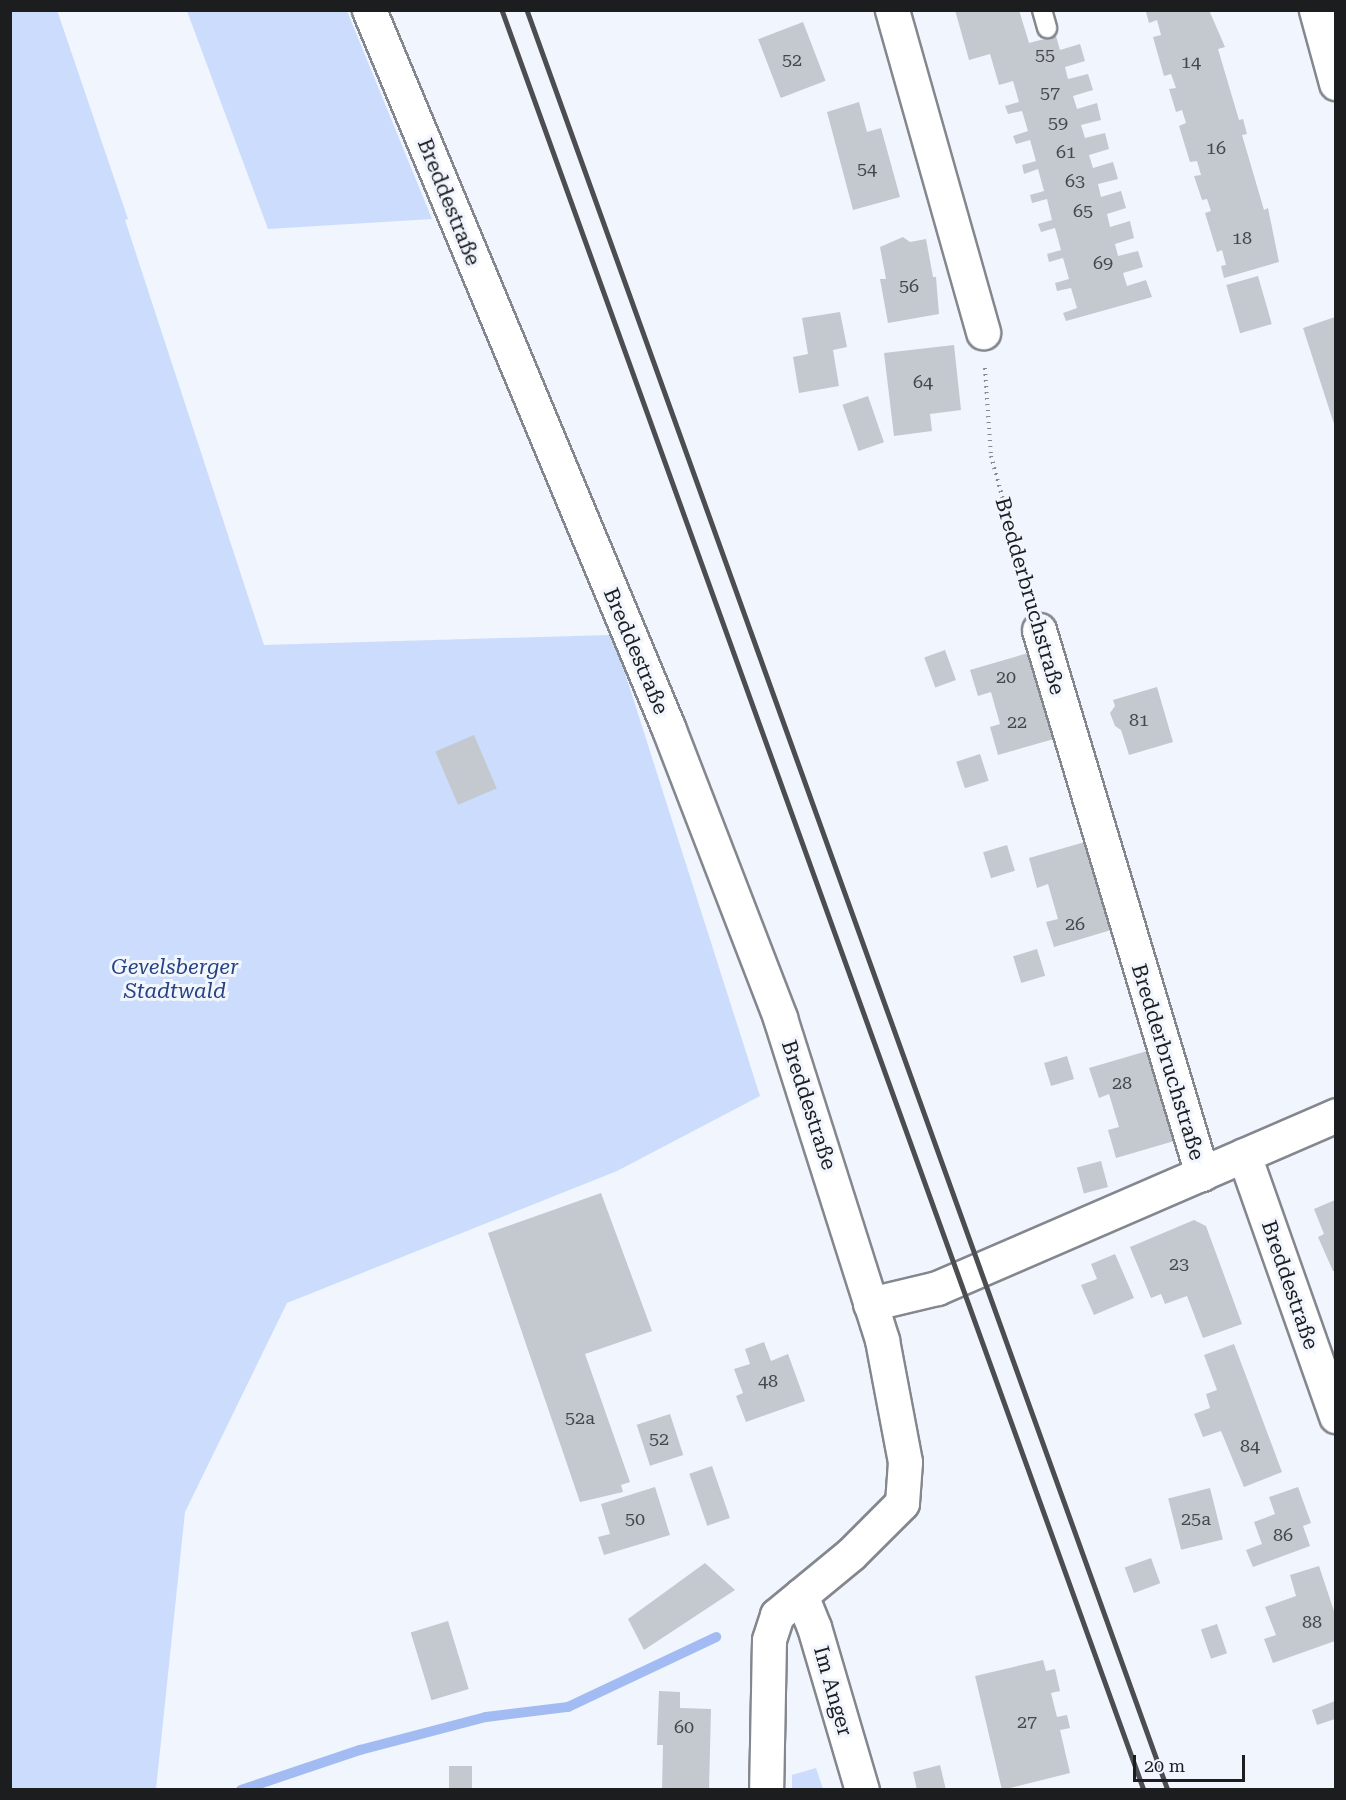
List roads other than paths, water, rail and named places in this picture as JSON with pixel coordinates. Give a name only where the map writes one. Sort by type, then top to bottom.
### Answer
[{"type":"street","name":"Breddestraße","points":[[369,10],[676,749],[780,1018],[882,1340],[905,1462],[902,1503],[850,1554],[777,1615],[769,1640],[766,1790]]},
{"type":"street","points":[[892,10],[983,332]]},
{"type":"street","points":[[1316,10],[1335,83]]},
{"type":"street","name":"Bredderbruchstraße","points":[[1039,630],[1202,1174]]},
{"type":"street","points":[[870,1304],[937,1288],[1335,1114]]},
{"type":"street","name":"Breddestraße","points":[[1244,1155],[1335,1416]]},
{"type":"street","name":"Im Anger","points":[[801,1595],[814,1627],[862,1790]]},
{"type":"lane","points":[[1042,10],[1047,28]]},
{"type":"waterway","points":[[241,1790],[360,1750],[486,1717],[568,1707],[716,1637]]},
{"type":"railway","points":[[502,10],[1144,1790]]},
{"type":"railway","points":[[527,10],[1168,1790]]},
{"type":"park label","name":"Gevelsberger Stadtwald","points":[[175,979]]}]
